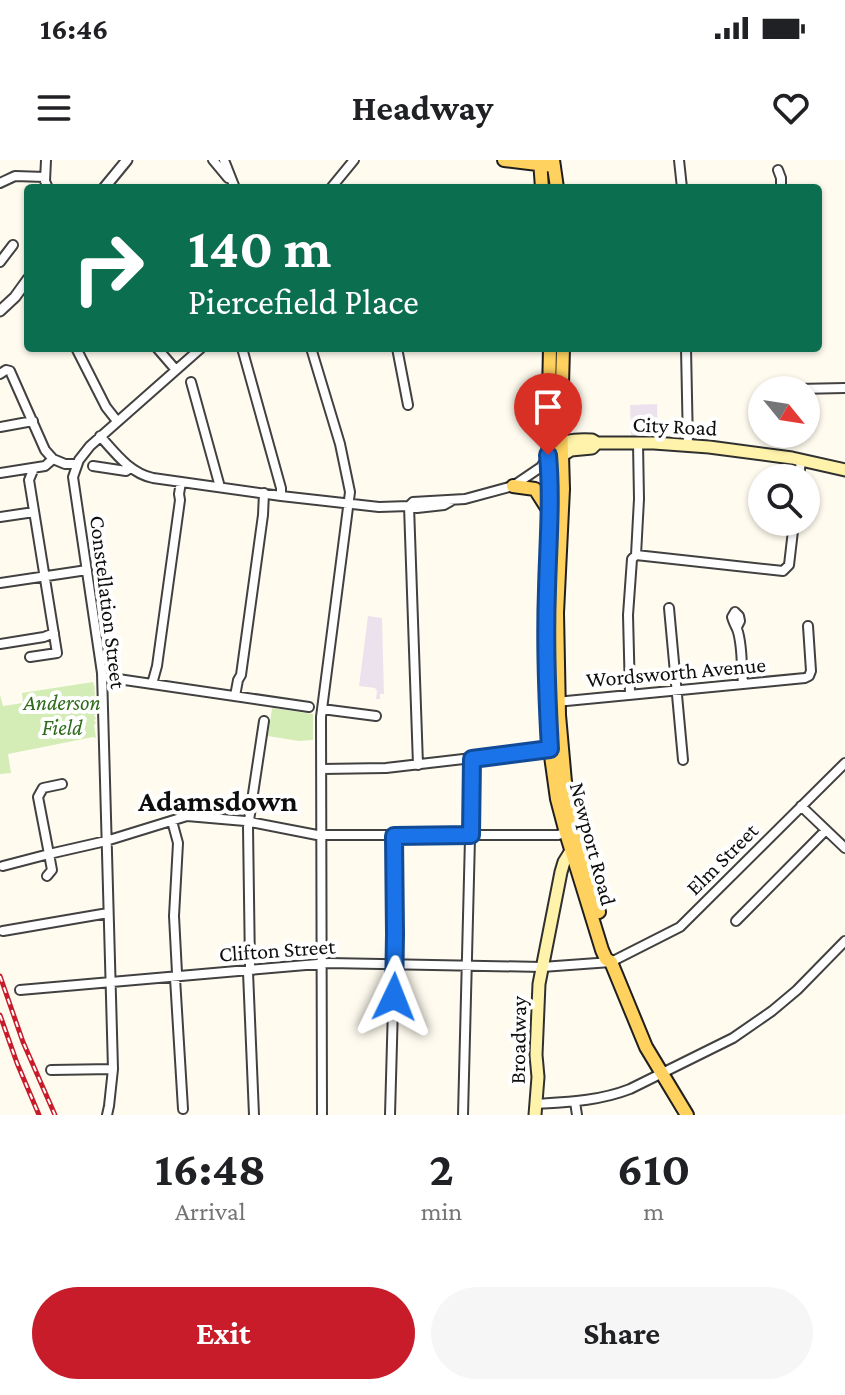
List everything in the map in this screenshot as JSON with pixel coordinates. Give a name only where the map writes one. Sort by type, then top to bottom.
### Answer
[{"type":"main road","points":[[504,160],[550,162]]},
{"type":"main road","points":[[543,184],[550,162]]},
{"type":"main road","points":[[550,162],[556,184]]},
{"type":"main road","name":"Newport Road","points":[[550,352],[552,457],[547,587],[553,702],[573,832],[571,853],[602,950],[611,962],[646,1047],[687,1115]]},
{"type":"main road","name":"Newport Road","points":[[563,352],[552,457],[563,489],[550,749],[557,799],[573,832],[613,956],[611,962]]},
{"type":"main road","name":"City Road","points":[[552,457],[571,450],[592,448],[597,443],[688,445],[769,454],[845,470]]},
{"type":"main road","points":[[513,486],[535,489],[549,511]]},
{"type":"main road","name":"Broadway","points":[[536,1110],[539,984],[562,866],[571,853]]},
{"type":"street","points":[[46,160],[47,184]]},
{"type":"street","points":[[107,184],[127,160]]},
{"type":"street","points":[[213,160],[233,184]]},
{"type":"street","points":[[224,160],[234,184]]},
{"type":"street","points":[[334,184],[354,160]]},
{"type":"street","points":[[679,160],[682,184]]},
{"type":"street","points":[[778,170],[781,184]]},
{"type":"street","points":[[0,183],[15,176],[45,177]]},
{"type":"street","points":[[0,262],[13,245]]},
{"type":"street","points":[[0,311],[24,285]]},
{"type":"street","points":[[15,297],[24,292]]},
{"type":"street","points":[[78,352],[106,407],[117,421]]},
{"type":"street","points":[[160,352],[176,370]]},
{"type":"street","points":[[0,374],[10,371],[45,450],[53,459],[77,464],[100,436],[196,352]]},
{"type":"street","points":[[243,352],[281,496]]},
{"type":"street","points":[[312,352],[340,444],[349,488],[322,709],[322,1115]]},
{"type":"street","points":[[398,352],[408,405]]},
{"type":"street","points":[[686,352],[688,445]]},
{"type":"street","points":[[191,382],[220,487]]},
{"type":"street","points":[[820,389],[845,388]]},
{"type":"street","points":[[0,427],[33,421]]},
{"type":"street","points":[[100,436],[130,468],[147,477],[379,507],[475,497],[513,486],[552,457]]},
{"type":"street","points":[[630,694],[629,599],[632,559],[636,555],[638,443]]},
{"type":"street","points":[[0,473],[45,466],[53,459]]},
{"type":"street","points":[[801,460],[801,464]]},
{"type":"street","name":"Constellation Street","points":[[77,464],[74,483],[102,679],[113,1069],[107,1115]]},
{"type":"street","points":[[93,466],[126,471],[130,468]]},
{"type":"street","points":[[30,657],[57,653],[29,480],[34,468]]},
{"type":"street","points":[[152,684],[181,482]]},
{"type":"street","points":[[235,696],[241,675],[264,493]]},
{"type":"street","points":[[409,506],[418,765]]},
{"type":"street","points":[[0,517],[34,512]]},
{"type":"street","points":[[636,555],[783,571],[788,569],[792,536]]},
{"type":"street","points":[[0,583],[87,570]]},
{"type":"street","points":[[669,608],[683,760]]},
{"type":"street","name":"Wordsworth Avenue","points":[[553,702],[809,676],[808,626]]},
{"type":"street","points":[[737,627],[743,683]]},
{"type":"street","points":[[0,644],[54,633]]},
{"type":"street","points":[[118,679],[309,707]]},
{"type":"street","points":[[322,709],[376,716]]},
{"type":"street","points":[[254,1115],[249,969],[249,822],[264,721]]},
{"type":"street","points":[[322,769],[386,768],[550,749]]},
{"type":"street","points":[[463,1115],[472,759]]},
{"type":"street","name":"Elm Street","points":[[611,962],[680,927],[845,763]]},
{"type":"street","points":[[47,876],[52,870],[38,797],[43,788],[62,784]]},
{"type":"street","points":[[801,806],[845,848]]},
{"type":"street","points":[[3,866],[106,841],[190,816],[249,822],[322,835],[558,835],[573,832]]},
{"type":"street","points":[[172,821],[178,843],[174,916],[183,1109]]},
{"type":"street","points":[[736,921],[826,830]]},
{"type":"street","points":[[390,1115],[395,964],[394,836]]},
{"type":"street","points":[[3,931],[108,913]]},
{"type":"street","points":[[536,1110],[615,1095],[733,1038],[797,990],[845,941]]},
{"type":"street","name":"Clifton Street","points":[[20,990],[322,964],[542,967],[611,962]]},
{"type":"street","points":[[51,1070],[113,1069]]},
{"type":"street","points":[[575,1102],[577,1115]]},
{"type":"shaded area","points":[[657,404],[658,433],[631,436],[630,405]]},
{"type":"shaded area","points":[[368,616],[382,618],[384,694],[380,694],[380,699],[376,699],[375,688],[359,686]]},
{"type":"green space","name":"Anderson Field","points":[[93,682],[96,738],[8,754],[11,773],[0,774],[0,695],[3,706],[23,703],[22,693]]},
{"type":"green space","points":[[272,708],[313,714],[313,740],[268,736]]},
{"type":"railway","points":[[0,976],[23,1042],[55,1115]]},
{"type":"railway","points":[[0,1015],[39,1115]]},
{"type":"district","name":"Adamsdown","points":[[218,800]]},
{"type":"route","points":[[394,997],[394,836],[471,835],[472,759],[550,749],[547,587],[551,483],[548,455]]}]
